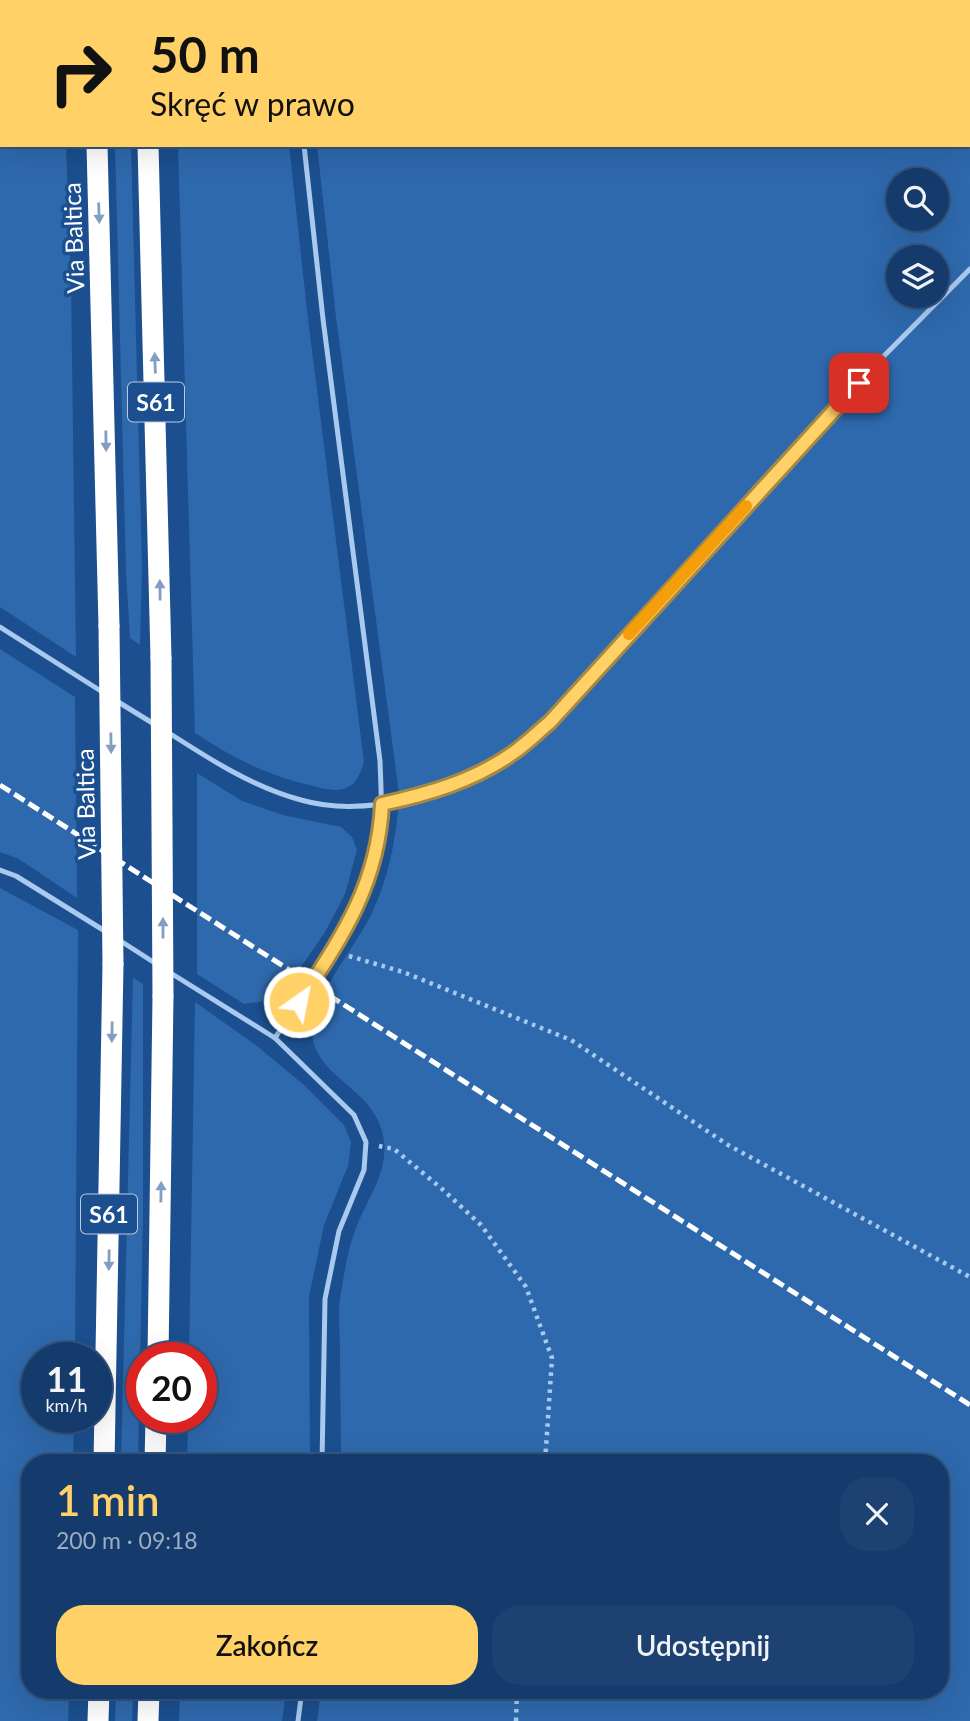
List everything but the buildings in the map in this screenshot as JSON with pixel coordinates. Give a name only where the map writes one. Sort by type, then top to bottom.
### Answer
[{"type":"highway","name":"Via Baltica","points":[[97,147],[109,626],[113,964],[104,1454]]},
{"type":"highway","name":"S61","points":[[148,147],[161,658],[163,996],[158,1342]]},
{"type":"highway","points":[[155,1454],[156,1433]]},
{"type":"highway","points":[[98,1721],[99,1699]]},
{"type":"highway","points":[[148,1721],[149,1699]]},
{"type":"lane","points":[[275,1038],[332,951],[363,896],[372,870],[381,827],[382,804],[380,761],[323,319],[304,147]]},
{"type":"lane","points":[[0,627],[222,767],[263,786],[303,801],[344,807],[382,804],[427,794],[477,775],[513,753],[550,722],[867,373],[970,269]]},
{"type":"lane","points":[[0,870],[16,876],[275,1038],[354,1115],[366,1142],[364,1170],[339,1231],[325,1299],[322,1454]]},
{"type":"lane","points":[[298,1721],[301,1699]]},
{"type":"path","points":[[332,951],[403,972],[571,1040],[728,1145],[970,1278]]},
{"type":"path","points":[[366,1142],[394,1149],[441,1188],[481,1225],[526,1287],[552,1358],[546,1454]]},
{"type":"path","points":[[516,1721],[517,1699]]},
{"type":"shaded area","points":[[0,147],[66,147],[71,280],[76,657],[0,607]]},
{"type":"shaded area","points":[[115,147],[131,147],[142,567],[140,645],[130,638]]},
{"type":"shaded area","points":[[178,147],[289,147],[308,319],[364,762],[356,781],[350,786],[334,790],[322,788],[267,772],[223,751],[195,733]]},
{"type":"shaded area","points":[[317,147],[970,147],[970,1721],[317,1721],[320,1699],[949,1699],[949,1454],[341,1454],[340,1298],[352,1239],[383,1165],[384,1141],[379,1123],[370,1108],[322,1060],[315,1047],[312,1030],[326,989],[370,917],[382,887],[394,842],[399,794],[336,317]]},
{"type":"shaded area","points":[[0,649],[75,697],[77,898],[19,859],[0,852]]},
{"type":"shaded area","points":[[197,773],[242,801],[283,815],[341,827],[352,837],[357,850],[345,894],[325,932],[283,993],[266,1001],[244,1004],[197,974]]},
{"type":"shaded area","points":[[0,888],[78,930],[75,1342],[21,1342],[21,1433],[74,1433],[73,1454],[21,1454],[21,1699],[69,1699],[68,1721],[0,1721]]},
{"type":"shaded area","points":[[133,978],[143,984],[143,1214],[140,1342],[126,1342],[126,1433],[139,1433],[138,1454],[121,1454]]},
{"type":"shaded area","points":[[195,1002],[257,1046],[304,1085],[344,1125],[351,1142],[348,1166],[324,1225],[309,1297],[310,1454],[187,1454],[188,1433],[217,1433],[217,1342],[189,1342]]},
{"type":"shaded area","points":[[116,1699],[133,1699],[132,1721],[115,1721]]},
{"type":"shaded area","points":[[180,1699],[285,1699],[282,1721],[179,1721]]},
{"type":"railway","points":[[0,785],[970,1405]]},
{"type":"slow traffic","points":[[629,634],[746,506]]},
{"type":"route","points":[[299,1002],[363,896],[376,857],[382,804],[427,794],[477,775],[513,753],[550,722],[859,383]]}]
